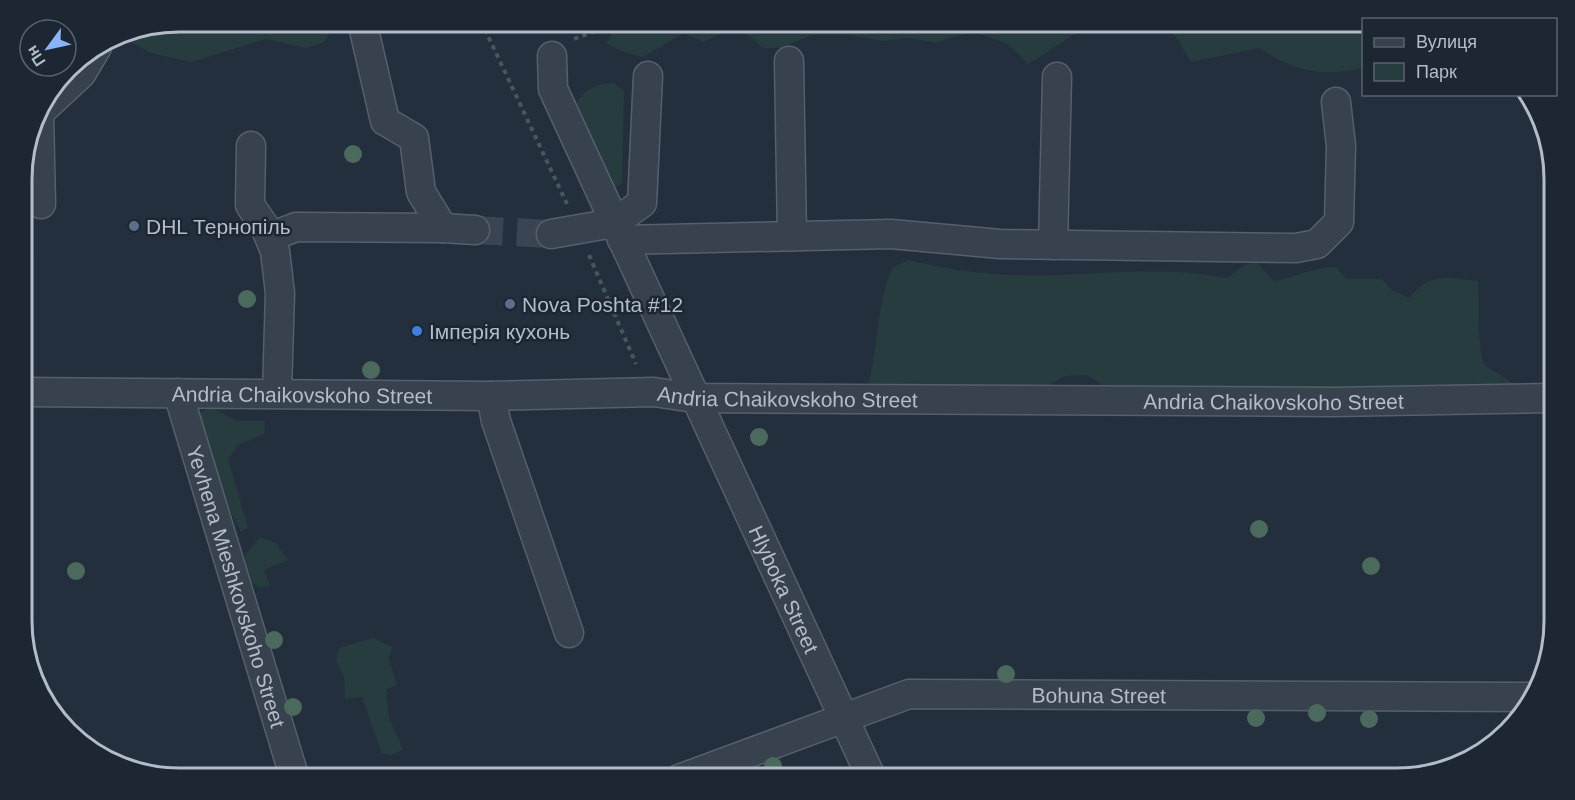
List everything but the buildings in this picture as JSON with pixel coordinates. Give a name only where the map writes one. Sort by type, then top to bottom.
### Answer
[{"type":"street","points":[[365,32],[385,121],[414,138],[421,192],[443,228]]},
{"type":"street","name":"Hlyboka Street","points":[[552,56],[553,88],[694,398],[867,768]]},
{"type":"street","points":[[789,61],[792,236]]},
{"type":"street","points":[[57,96],[81,74],[87,64]]},
{"type":"street","points":[[618,232],[642,203],[648,76]]},
{"type":"street","points":[[1053,245],[1057,77]]},
{"type":"street","points":[[551,234],[618,232],[792,236],[891,234],[1000,244],[1296,248],[1317,244],[1339,222],[1341,146],[1336,102]]},
{"type":"street","points":[[38,138],[41,204]]},
{"type":"street","points":[[251,146],[250,205],[270,237],[275,251],[280,293],[278,392]]},
{"type":"street","points":[[270,237],[296,227],[475,230]]},
{"type":"street","name":"Andria Chaikovskoho Street","points":[[32,392],[278,392],[491,396],[654,392],[694,398],[1332,402],[1544,398]]},
{"type":"street","name":"Yevhena Mieshkovskoho Street","points":[[178,393],[293,768]]},
{"type":"street","points":[[491,396],[496,421],[569,633]]},
{"type":"street","name":"Bohuna Street","points":[[708,768],[909,694],[1522,697]]},
{"type":"path","points":[[552,56],[578,35],[588,32]]},
{"type":"green space","points":[[179,32],[331,32],[324,42],[306,48],[266,39],[191,62],[151,53],[129,41],[150,34]]},
{"type":"green space","points":[[613,32],[724,32],[703,42],[684,33],[643,57],[626,53],[606,43]]},
{"type":"green space","points":[[741,32],[970,32],[935,43],[909,38],[883,41],[851,35],[812,35],[781,48],[763,48]]},
{"type":"green space","points":[[976,32],[1077,32],[1028,64],[1009,45]]},
{"type":"green space","points":[[1170,32],[1362,32],[1362,68],[1335,72],[1309,70],[1285,63],[1260,48],[1191,62],[1176,37]]},
{"type":"green space","points":[[614,83],[624,91],[622,183],[616,187],[609,184],[574,109],[581,97],[590,89]]},
{"type":"green space","points":[[908,260],[962,270],[1003,274],[1043,275],[1148,271],[1227,278],[1246,264],[1257,263],[1274,281],[1336,267],[1346,279],[1382,279],[1392,290],[1409,298],[1417,289],[1440,278],[1478,281],[1479,334],[1484,365],[1511,382],[1504,393],[1272,393],[1250,386],[1228,391],[1114,392],[1087,375],[1065,376],[1044,388],[885,403],[868,385],[887,282],[892,268]]},
{"type":"green space","points":[[211,407],[237,421],[265,421],[264,434],[238,445],[228,459],[248,527],[241,532],[225,500],[197,415]]},
{"type":"green space","points":[[260,537],[276,543],[288,560],[264,570],[270,586],[260,588],[247,579],[243,558]]},
{"type":"green space","points":[[373,638],[392,647],[389,659],[397,685],[386,690],[389,717],[403,750],[391,755],[382,754],[362,697],[345,699],[344,677],[336,661],[339,648]]},
{"type":"tunnel","points":[[475,230],[551,234]]},
{"type":"place","name":"DHL Тернопіль","points":[[134,226]]},
{"type":"place","name":"Nova Poshta #12","points":[[510,304]]},
{"type":"place","name":"Імперія кухонь","points":[[417,331]]}]
